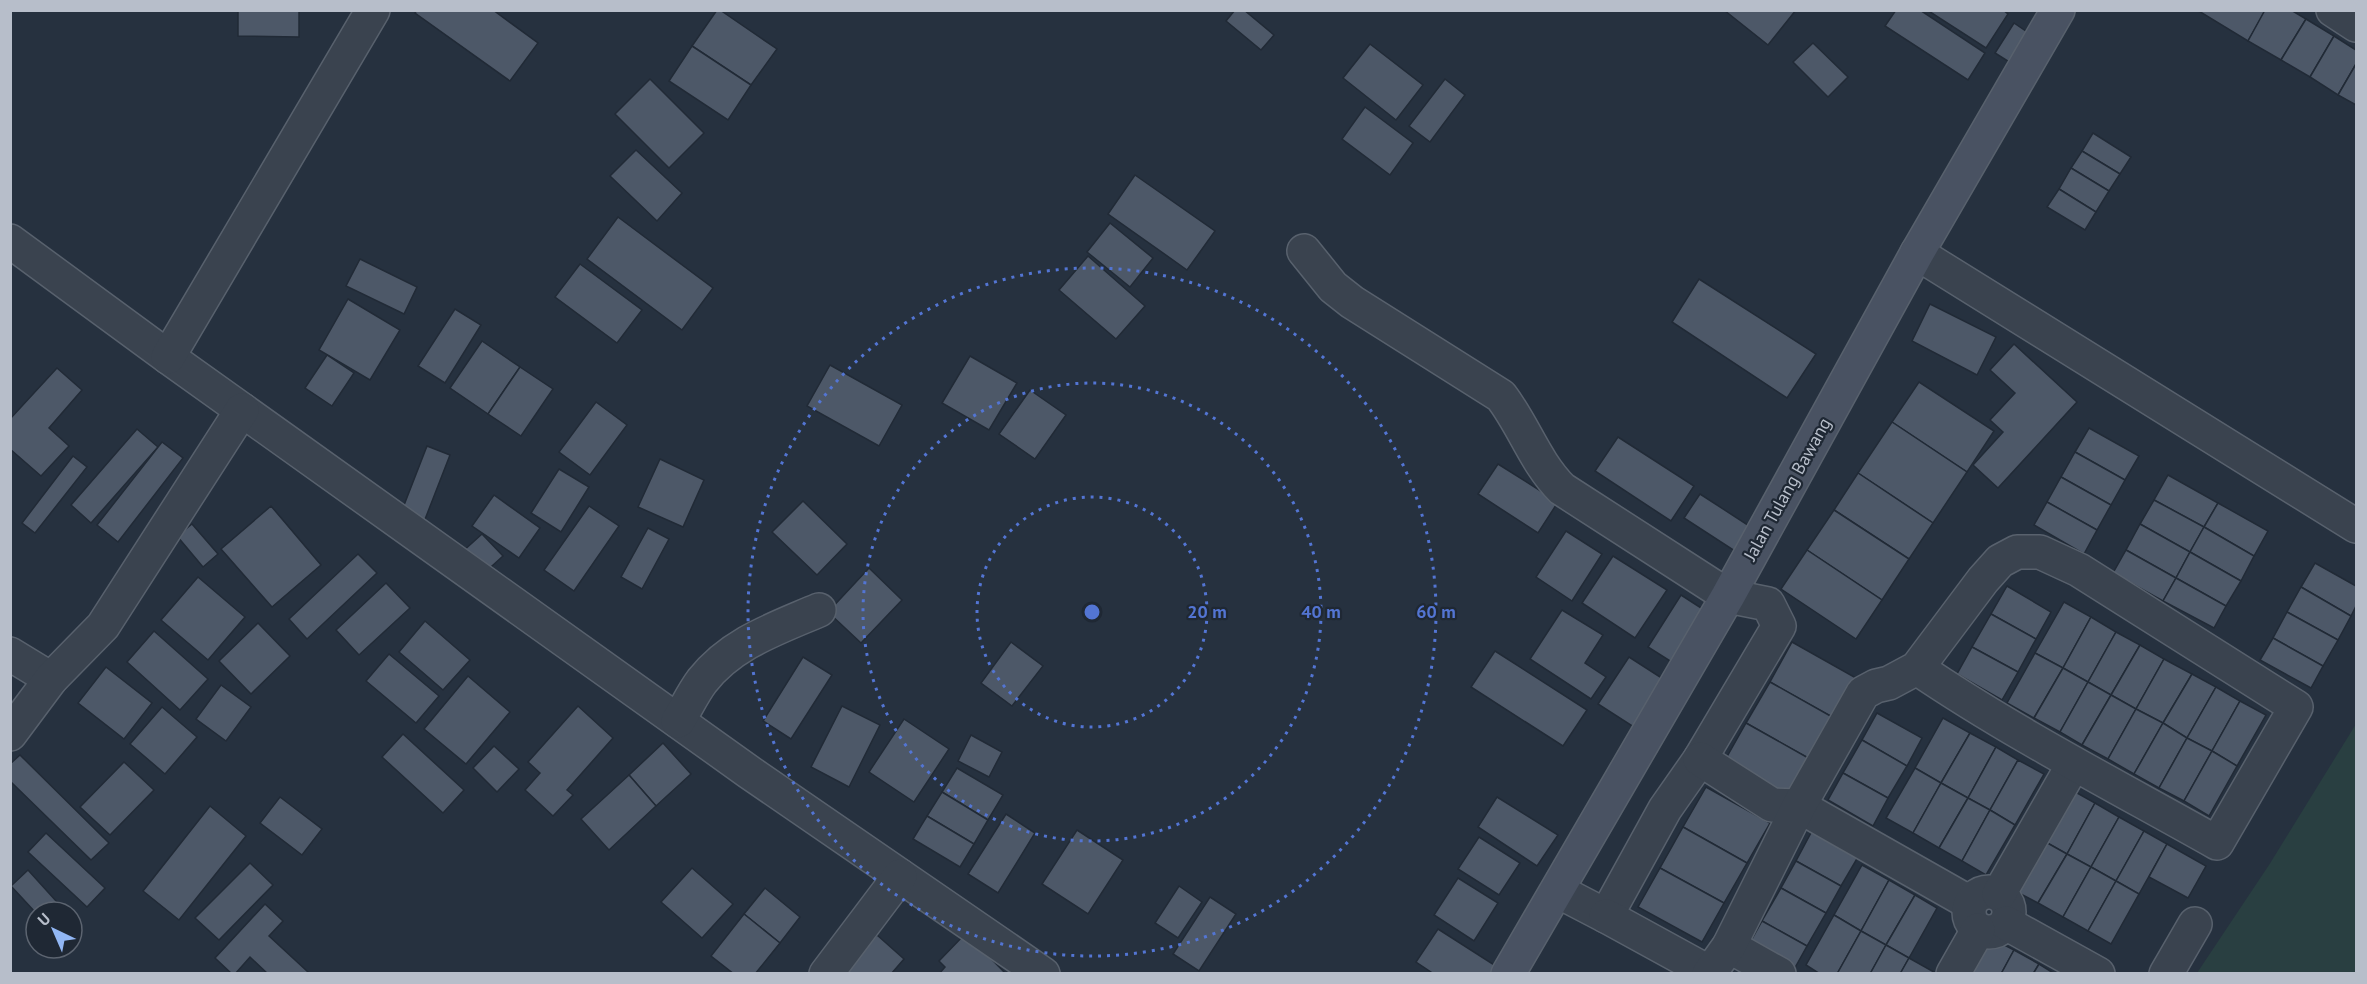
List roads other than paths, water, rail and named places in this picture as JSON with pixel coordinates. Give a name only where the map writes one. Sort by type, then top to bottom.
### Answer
[{"type":"street","points":[[168,357],[373,10]]},
{"type":"street","name":"Jalan Tulang Bawang","points":[[1511,969],[1728,596],[1917,253],[2058,10]]},
{"type":"street","points":[[2333,10],[2356,25]]},
{"type":"street","points":[[10,241],[168,357],[678,721],[1043,974]]},
{"type":"street","points":[[1304,251],[1333,287],[1352,302],[1501,396],[1514,413],[1546,473],[1562,489],[1728,596],[1768,604],[1775,613],[1779,627],[1700,759],[1665,809],[1606,916]]},
{"type":"street","points":[[1917,253],[2356,526]]},
{"type":"street","points":[[10,734],[51,679],[103,626],[242,410]]},
{"type":"street","points":[[1558,891],[1709,973],[1729,946],[1799,806],[1863,693],[1876,686],[1889,683],[1917,668],[1983,580],[2000,561],[2017,552],[2040,552],[2079,570],[2296,707],[2217,843],[2073,765],[1971,705],[1917,668]]},
{"type":"street","points":[[678,721],[701,682],[726,656],[752,639],[819,610]]},
{"type":"street","points":[[10,654],[51,679]]},
{"type":"street","points":[[1700,759],[1772,805],[1799,806],[2098,974]]},
{"type":"street","points":[[1953,974],[2073,765]]},
{"type":"street","points":[[826,974],[900,876]]},
{"type":"street","points":[[2166,974],[2195,924]]},
{"type":"street","points":[[1729,946],[1779,974]]}]
